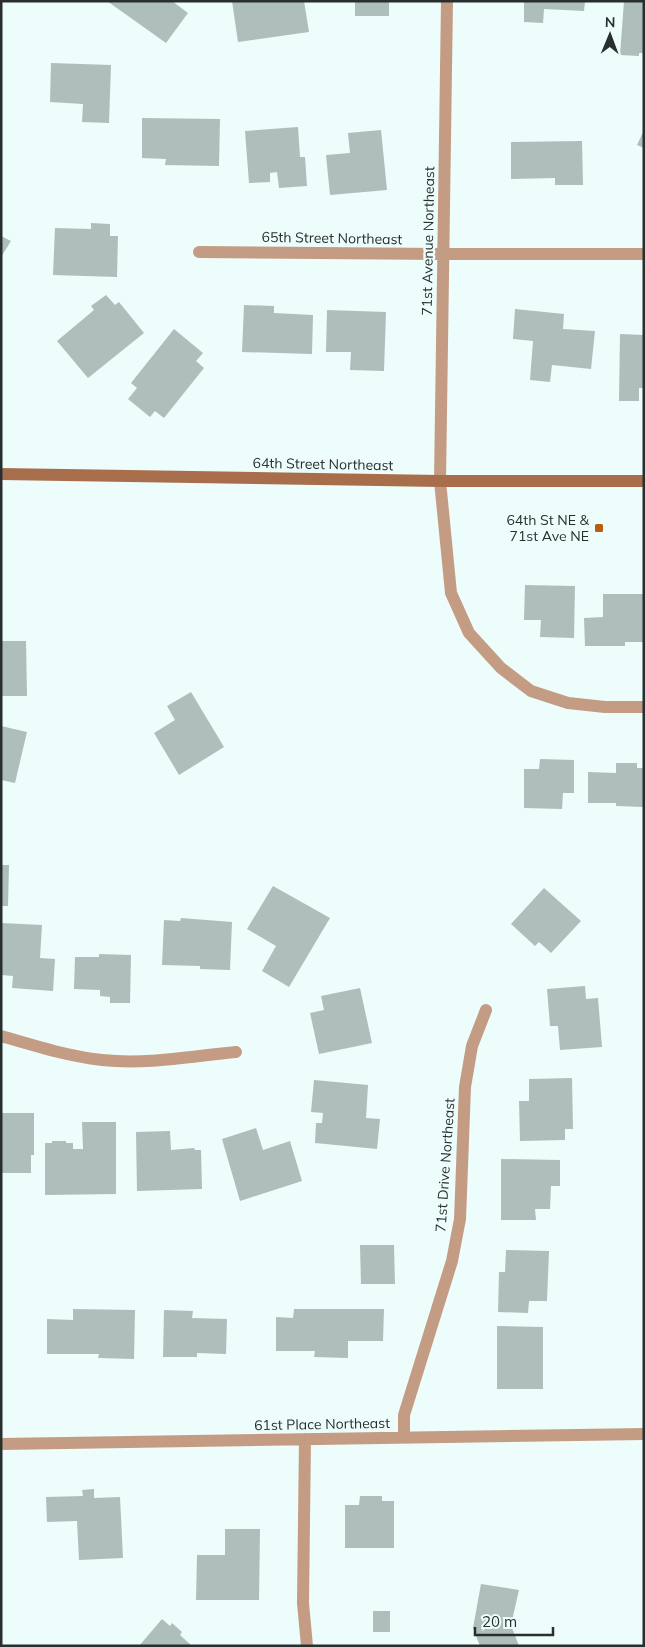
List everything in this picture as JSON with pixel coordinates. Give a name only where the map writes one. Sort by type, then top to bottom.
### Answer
[{"type":"main road","name":"64th Street Northeast","points":[[1,474],[440,481],[644,481]]},
{"type":"street","name":"71st Avenue Northeast","points":[[447,1],[440,481],[451,593],[469,633],[501,668],[531,692],[568,703],[644,707]]},
{"type":"street","name":"65th Street Northeast","points":[[199,252],[644,254]]},
{"type":"street","name":"71st Drive Northeast","points":[[404,1437],[404,1414],[452,1261],[460,1219],[465,1087],[472,1046],[486,1010]]},
{"type":"street","points":[[1,1036],[58,1053],[104,1060],[146,1061],[236,1052]]},
{"type":"street","name":"61st Place Northeast","points":[[1,1444],[644,1434]]},
{"type":"street","points":[[305,1439],[303,1603],[307,1646]]},
{"type":"building","points":[[107,1],[172,1],[188,13],[166,43]]},
{"type":"building","points":[[232,1],[304,1],[309,32],[238,42]]},
{"type":"building","points":[[355,1],[389,1],[389,16],[355,16]]},
{"type":"building","points":[[524,1],[585,1],[584,11],[544,9],[543,23],[524,22]]},
{"type":"building","points":[[624,1],[644,1],[644,53],[639,53],[639,56],[620,55]]},
{"type":"building","points":[[51,63],[111,65],[109,123],[82,122],[83,104],[50,102]]},
{"type":"building","points":[[142,118],[220,119],[219,166],[165,165],[166,159],[142,158]]},
{"type":"building","points":[[298,127],[300,157],[305,157],[307,186],[279,188],[277,172],[270,173],[270,182],[249,183],[245,131]]},
{"type":"building","points":[[381,130],[387,190],[330,195],[326,155],[350,153],[348,133]]},
{"type":"building","points":[[644,130],[644,148],[637,145]]},
{"type":"building","points":[[582,141],[583,185],[555,185],[555,178],[511,179],[511,142]]},
{"type":"building","points":[[91,223],[110,224],[110,236],[118,236],[117,277],[53,275],[55,228],[91,229]]},
{"type":"building","points":[[1,236],[11,241],[1,257]]},
{"type":"building","points":[[106,295],[115,305],[119,302],[144,333],[88,378],[57,341],[94,310],[91,306]]},
{"type":"building","points":[[244,305],[274,306],[274,313],[313,315],[312,354],[242,352]]},
{"type":"building","points":[[515,309],[564,314],[563,329],[595,331],[591,369],[552,365],[550,382],[530,380],[533,341],[513,339]]},
{"type":"building","points":[[327,310],[386,312],[384,371],[350,370],[351,352],[326,352]]},
{"type":"building","points":[[174,329],[203,353],[196,361],[204,368],[164,418],[155,411],[150,417],[128,399],[137,388],[131,383]]},
{"type":"building","points":[[620,334],[644,335],[644,388],[639,388],[639,401],[619,401]]},
{"type":"building","points":[[525,585],[575,586],[574,638],[540,637],[541,620],[524,620]]},
{"type":"building","points":[[603,594],[644,594],[644,642],[625,642],[625,646],[585,646],[584,618],[603,617]]},
{"type":"building","points":[[1,641],[26,641],[27,696],[1,696]]},
{"type":"building","points":[[191,692],[224,747],[179,775],[154,733],[175,720],[167,706]]},
{"type":"building","points":[[1,726],[27,732],[15,783],[1,780]]},
{"type":"building","points":[[540,759],[574,760],[574,793],[563,793],[562,809],[524,808],[524,769],[539,769]]},
{"type":"building","points":[[616,763],[637,763],[637,768],[644,768],[644,807],[616,806],[616,803],[588,803],[588,772],[616,773]]},
{"type":"building","points":[[1,865],[9,865],[8,906],[1,906]]},
{"type":"building","points":[[273,886],[330,918],[289,987],[262,971],[276,946],[247,929]]},
{"type":"building","points":[[544,888],[581,921],[551,953],[539,942],[535,946],[511,924]]},
{"type":"building","points":[[181,918],[232,922],[230,970],[200,969],[200,966],[162,965],[164,920],[180,921]]},
{"type":"building","points":[[1,923],[42,925],[40,958],[55,959],[53,991],[12,988],[13,976],[1,975]]},
{"type":"building","points":[[99,954],[131,955],[130,1003],[110,1003],[110,997],[100,996],[100,990],[74,989],[75,957],[99,957]]},
{"type":"building","points":[[585,986],[586,999],[598,998],[602,1047],[560,1050],[558,1026],[550,1026],[547,989]]},
{"type":"building","points":[[360,988],[372,1043],[319,1054],[310,1013],[324,1010],[321,996]]},
{"type":"building","points":[[572,1078],[573,1129],[565,1129],[565,1140],[520,1141],[519,1101],[529,1101],[529,1079]]},
{"type":"building","points":[[314,1080],[368,1085],[366,1118],[380,1119],[377,1149],[315,1143],[316,1123],[322,1123],[323,1113],[311,1112]]},
{"type":"building","points":[[1,1113],[34,1113],[34,1155],[31,1155],[31,1173],[1,1173]]},
{"type":"building","points":[[82,1122],[116,1122],[116,1194],[45,1195],[45,1143],[66,1141],[66,1143],[73,1143],[73,1149],[83,1149]]},
{"type":"building","points":[[256,1128],[263,1150],[290,1141],[302,1181],[240,1201],[222,1139]]},
{"type":"building","points":[[170,1131],[171,1150],[194,1148],[195,1150],[201,1150],[202,1189],[137,1191],[136,1132]]},
{"type":"building","points":[[501,1159],[560,1160],[560,1186],[551,1186],[550,1209],[535,1209],[536,1220],[501,1220]]},
{"type":"building","points":[[360,1245],[394,1245],[395,1284],[361,1284]]},
{"type":"building","points":[[506,1250],[549,1251],[547,1301],[529,1301],[528,1313],[498,1312],[499,1272],[505,1272]]},
{"type":"building","points":[[73,1309],[135,1310],[134,1359],[98,1358],[99,1354],[47,1354],[47,1319],[73,1320]]},
{"type":"building","points":[[294,1309],[384,1309],[383,1341],[348,1341],[348,1358],[314,1357],[315,1351],[276,1351],[276,1317],[293,1318]]},
{"type":"building","points":[[164,1310],[193,1311],[192,1318],[227,1319],[226,1354],[197,1353],[197,1357],[163,1357]]},
{"type":"building","points":[[497,1326],[543,1327],[543,1389],[497,1389]]},
{"type":"building","points":[[94,1489],[94,1498],[120,1497],[123,1558],[79,1560],[77,1521],[47,1522],[46,1497],[83,1496],[82,1490]]},
{"type":"building","points":[[360,1496],[382,1496],[382,1501],[394,1501],[394,1548],[345,1548],[345,1505],[359,1505]]},
{"type":"building","points":[[225,1529],[260,1529],[259,1600],[196,1600],[197,1555],[225,1555]]},
{"type":"building","points":[[481,1584],[519,1590],[511,1625],[519,1646],[480,1646],[473,1628]]},
{"type":"building","points":[[373,1611],[390,1611],[390,1632],[373,1632]]},
{"type":"building","points":[[162,1619],[170,1626],[172,1623],[182,1632],[180,1635],[192,1646],[139,1646]]},
{"type":"place","name":"64th St NE & 71st Ave NE","points":[[599,528]]}]
